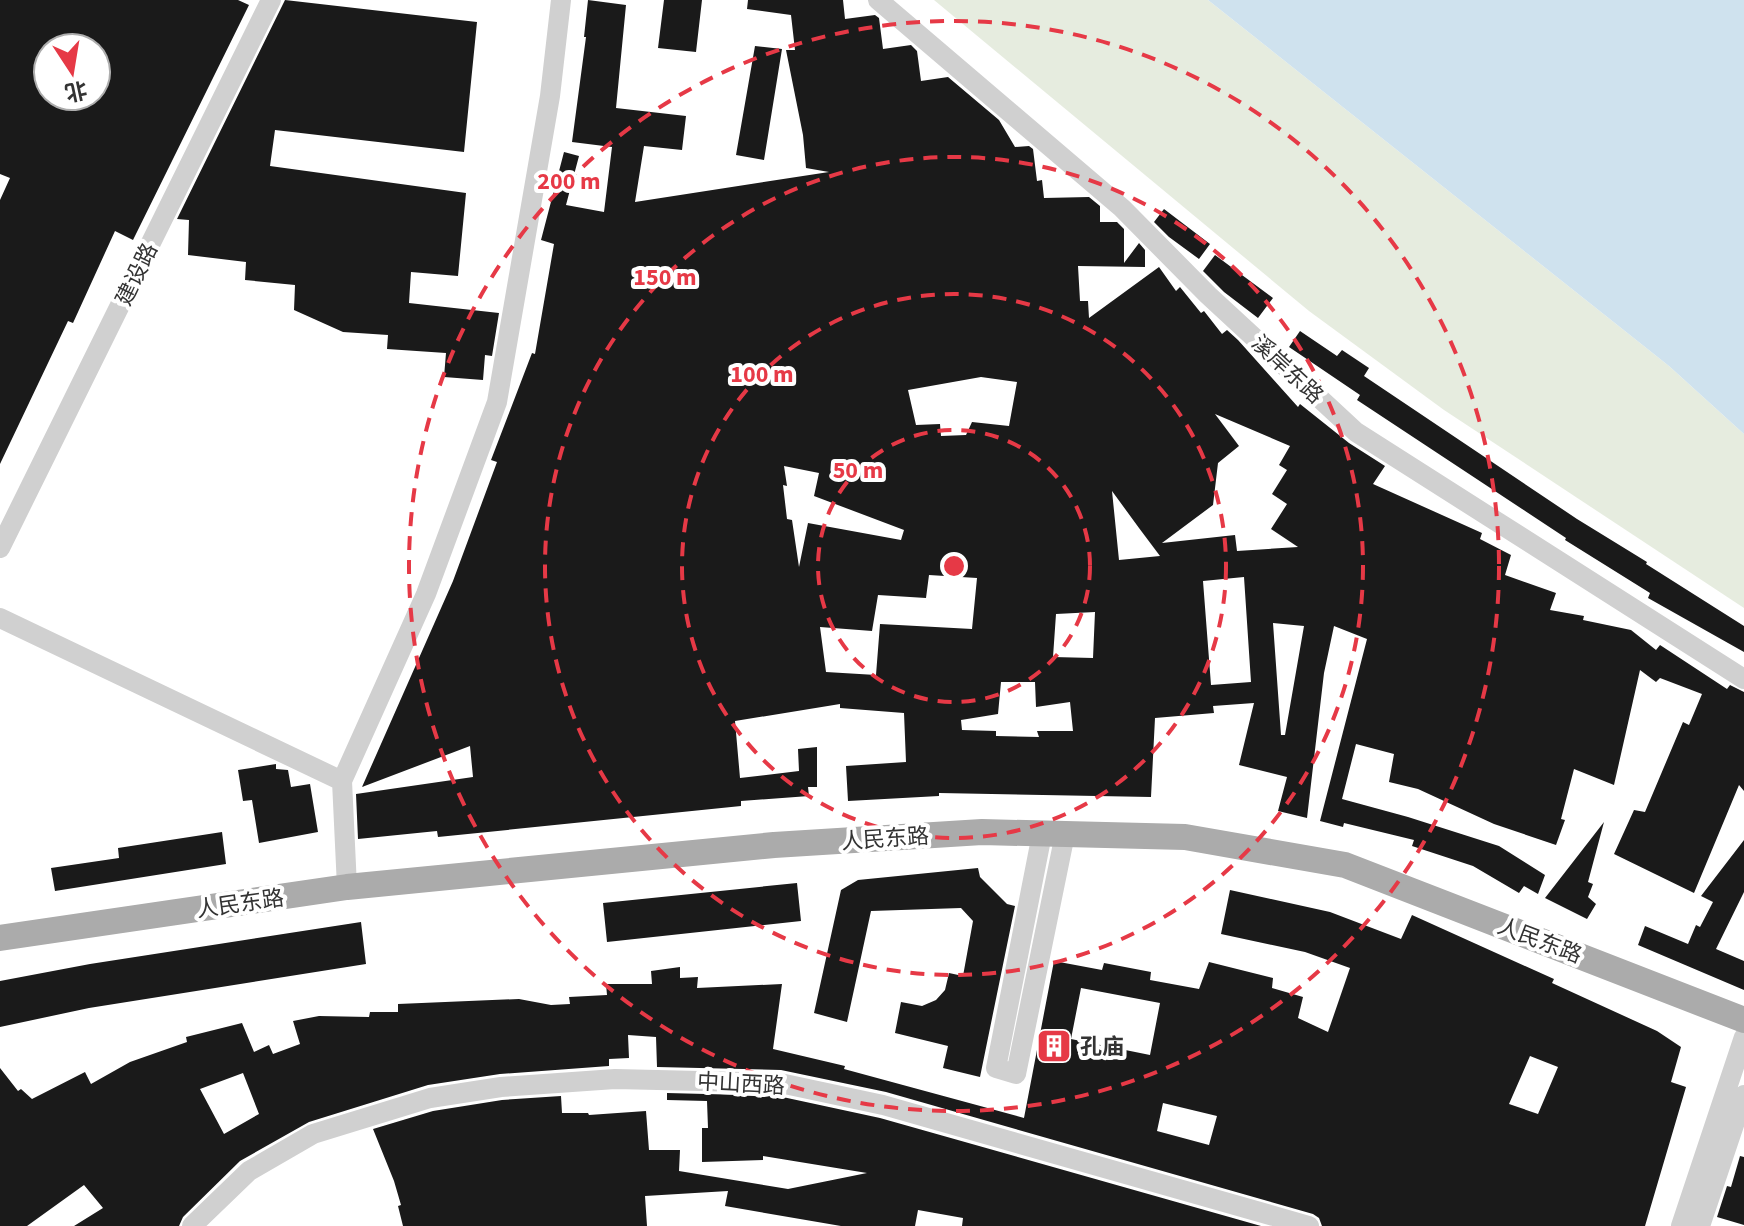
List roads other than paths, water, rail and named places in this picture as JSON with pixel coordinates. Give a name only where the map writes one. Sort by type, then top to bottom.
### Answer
[{"type":"main road","name":"人民东路","points":[[0,938],[347,887],[774,845],[982,832],[1185,837],[1345,865],[1744,1020]]},
{"type":"street","name":"建设路","points":[[0,548],[271,0]]},
{"type":"street","points":[[347,887],[342,781],[426,594],[497,402],[550,96],[561,0]]},
{"type":"street","name":"溪岸东路","points":[[878,0],[1122,208],[1208,295],[1356,432],[1744,679]]},
{"type":"street","points":[[0,618],[342,781]]},
{"type":"street","points":[[1054,834],[1016,1074],[996,1068],[1054,834]]},
{"type":"street","points":[[1681,1226],[1744,1037]]},
{"type":"street","name":"中山西路","points":[[192,1226],[249,1171],[313,1134],[430,1098],[501,1087],[615,1079],[780,1083],[883,1105],[1309,1226]]},
{"type":"street","points":[[1700,1226],[1744,1095]]},
{"type":"water","points":[[1208,0],[1744,0],[1744,434],[1669,366]]},
{"type":"place","name":"孔庙","points":[[1054,1046]]}]
